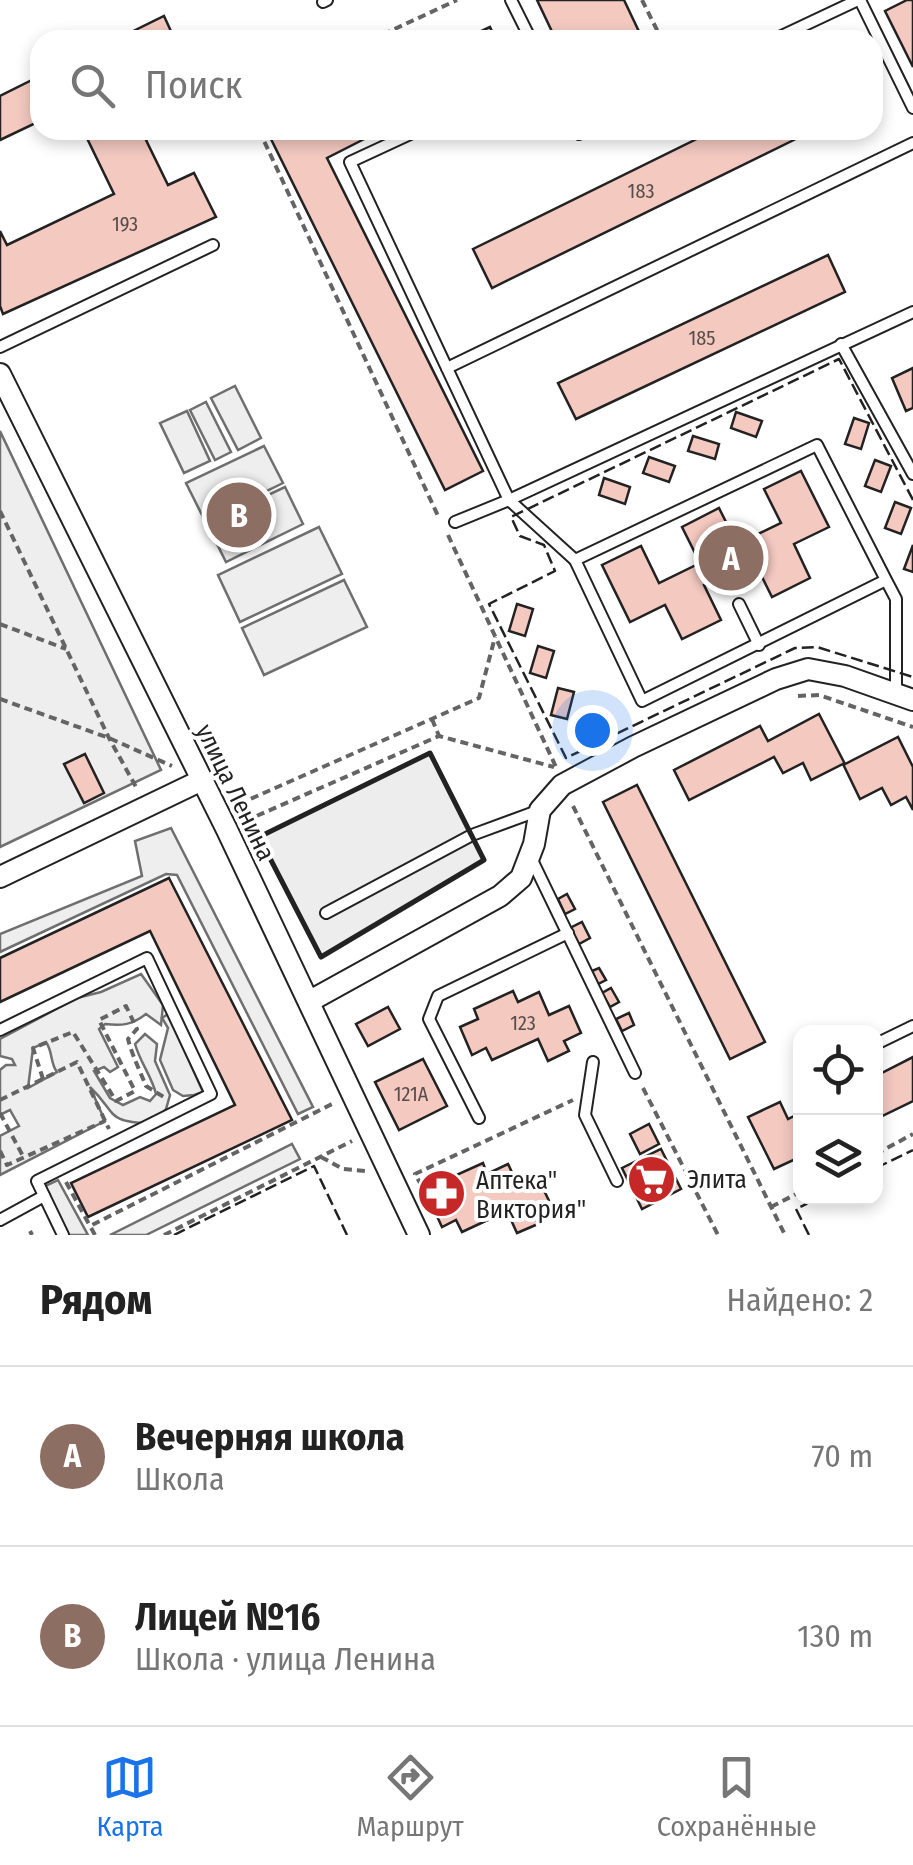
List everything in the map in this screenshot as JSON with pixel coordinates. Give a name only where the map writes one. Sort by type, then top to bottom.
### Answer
[{"type":"street","name":"улица Ленина","points":[[0,374],[310,1001],[419,1235]]},
{"type":"street","points":[[310,1001],[500,896],[521,878],[540,810],[562,785],[633,747],[808,669],[845,676],[905,697]]},
{"type":"street","points":[[0,877],[202,780]]},
{"type":"lane","points":[[511,0],[526,30]]},
{"type":"lane","points":[[794,30],[859,0],[874,30]]},
{"type":"lane","points":[[883,48],[913,108]]},
{"type":"lane","points":[[397,140],[350,162],[509,500],[575,560],[642,701],[886,580]]},
{"type":"lane","points":[[447,368],[913,143]]},
{"type":"lane","points":[[0,347],[213,245]]},
{"type":"lane","points":[[455,522],[913,312]]},
{"type":"lane","points":[[841,344],[911,467]]},
{"type":"lane","points":[[575,560],[817,445],[896,599],[905,697]]},
{"type":"lane","points":[[739,604],[759,644]]},
{"type":"lane","points":[[326,913],[472,835],[540,810]]},
{"type":"lane","points":[[530,856],[636,1073]]},
{"type":"lane","points":[[478,1118],[428,1020],[438,996],[568,932]]},
{"type":"lane","points":[[0,1030],[147,958],[212,1094],[37,1181],[63,1235]]},
{"type":"lane","points":[[883,1041],[913,1026]]},
{"type":"lane","points":[[593,1062],[585,1115],[617,1181]]},
{"type":"lane","points":[[2,1215],[44,1196]]},
{"type":"path","points":[[392,30],[457,0]]},
{"type":"path","points":[[642,0],[657,30]]},
{"type":"path","points":[[0,511],[109,738],[147,805]]},
{"type":"path","points":[[0,624],[66,648]]},
{"type":"path","points":[[235,806],[479,698],[496,637]]},
{"type":"path","points":[[791,674],[792,697],[818,696],[913,727]]},
{"type":"path","points":[[0,699],[109,738],[202,780]]},
{"type":"path","points":[[432,719],[439,736]]},
{"type":"path","points":[[43,1079],[32,1048],[74,1032],[116,1101],[136,1092],[99,1020],[126,1006],[136,1028],[128,1038],[146,1086],[163,1098],[190,1104]]},
{"type":"path","points":[[0,1100],[77,1062],[115,1142]]},
{"type":"path","points":[[90,1226],[334,1103]]},
{"type":"path","points":[[0,1114],[25,1160]]},
{"type":"path","points":[[0,1151],[7,1165],[105,1122]]},
{"type":"path","points":[[883,1150],[913,1134]]},
{"type":"path","points":[[164,1235],[352,1141]]},
{"type":"path","points":[[322,1157],[343,1169],[366,1171]]},
{"type":"path","points":[[63,1177],[94,1235]]},
{"type":"path","points":[[771,1208],[793,1196]]},
{"type":"shaded area","points":[[235,386],[261,438],[238,450],[211,398]]},
{"type":"shaded area","points":[[206,402],[231,452],[215,460],[190,410]]},
{"type":"shaded area","points":[[187,411],[210,461],[184,473],[160,423]]},
{"type":"shaded area","points":[[0,431],[161,770],[0,847]]},
{"type":"shaded area","points":[[264,446],[283,483],[205,521],[186,483]]},
{"type":"shaded area","points":[[285,487],[303,524],[226,562],[207,524]]},
{"type":"shaded area","points":[[319,527],[342,574],[240,622],[218,575]]},
{"type":"shaded area","points":[[344,580],[367,627],[264,675],[242,628]]},
{"type":"shaded area","points":[[430,753],[484,860],[321,957],[259,837]]},
{"type":"shaded area","points":[[171,828],[313,1107],[298,1114],[177,875],[166,874],[0,952],[0,934],[142,876],[135,841]]},
{"type":"shaded area","points":[[141,974],[163,1005],[161,1025],[146,1014],[131,1023],[105,1024],[99,1029],[118,1067],[110,1072],[104,1067],[94,1071],[110,1098],[123,1105],[140,1097],[150,1101],[156,1094],[135,1044],[145,1034],[157,1044],[155,1061],[170,1095],[166,1109],[152,1124],[126,1121],[114,1115],[90,1087],[105,1121],[0,1175],[0,1136],[19,1126],[10,1110],[0,1115],[0,1070],[15,1065],[12,1059],[0,1056],[0,1039],[77,998]],"holes":[[[46,1042],[57,1072],[28,1088],[33,1048]]]},
{"type":"shaded area","points":[[168,1014],[203,1092],[183,1096],[173,1090],[160,1060],[168,1028],[162,1018]]},
{"type":"shaded area","points":[[292,1144],[300,1159],[146,1235],[110,1235]]},
{"type":"shaded area","points":[[58,1180],[88,1235],[69,1235],[45,1186]]},
{"type":"building","points":[[537,0],[624,0],[638,30],[551,30]]},
{"type":"building","points":[[913,0],[913,67],[885,11]]},
{"type":"building","points":[[164,16],[170,30],[135,30]]},
{"type":"building","points":[[30,81],[30,126],[0,140],[0,96]]},
{"type":"building","points":[[88,140],[146,140],[168,185],[194,173],[216,217],[3,314],[0,231],[7,245],[114,194]]},
{"type":"building","points":[[271,140],[362,140],[327,158],[483,471],[445,490]]},
{"type":"building","points":[[695,140],[794,140],[492,288],[473,249]]},
{"type":"building","points":[[828,255],[845,292],[576,419],[558,383]]},
{"type":"building","points":[[913,368],[913,408],[906,411],[892,378]]},
{"type":"building","points":[[736,412],[762,421],[756,437],[731,428]]},
{"type":"building","points":[[854,418],[869,423],[861,449],[845,444]]},
{"type":"building","points":[[693,436],[719,444],[715,459],[688,451]]},
{"type":"building","points":[[649,457],[675,466],[669,482],[643,473]]},
{"type":"building","points":[[875,460],[891,466],[881,492],[865,486]]},
{"type":"building","points":[[801,471],[829,527],[794,544],[810,578],[772,597],[754,561],[704,585],[721,620],[682,639],[665,605],[630,622],[602,565],[641,546],[659,583],[700,563],[682,527],[719,508],[737,544],[781,523],[764,489]]},
{"type":"building","points":[[604,478],[630,487],[625,504],[599,495]]},
{"type":"building","points":[[895,502],[911,508],[901,534],[885,528]]},
{"type":"building","points":[[913,545],[913,572],[904,569]]},
{"type":"building","points":[[517,604],[533,609],[525,636],[509,631]]},
{"type":"building","points":[[538,646],[554,651],[546,678],[530,673]]},
{"type":"building","points":[[558,688],[574,692],[567,719],[551,715]]},
{"type":"building","points":[[819,714],[845,764],[898,737],[913,767],[913,810],[906,797],[891,805],[882,788],[860,799],[843,764],[811,780],[803,763],[783,773],[774,757],[689,800],[674,770],[760,726],[768,741]]},
{"type":"building","points":[[85,754],[104,793],[84,803],[64,764]]},
{"type":"building","points":[[637,785],[765,1042],[730,1059],[603,802]]},
{"type":"building","points":[[169,878],[292,1120],[88,1217],[71,1183],[235,1105],[150,931],[0,1002],[0,958]]},
{"type":"building","points":[[567,894],[575,909],[565,914],[558,899]]},
{"type":"building","points":[[582,922],[590,938],[579,944],[570,928]]},
{"type":"building","points":[[599,968],[606,980],[598,984],[592,971]]},
{"type":"building","points":[[611,988],[619,1002],[610,1007],[602,993]]},
{"type":"building","points":[[513,991],[518,1002],[539,992],[549,1015],[569,1006],[581,1033],[564,1041],[569,1051],[548,1061],[538,1039],[492,1060],[486,1048],[472,1055],[460,1027],[478,1019],[474,1009]]},
{"type":"building","points":[[388,1007],[400,1029],[368,1046],[356,1024]]},
{"type":"building","points":[[629,1013],[634,1025],[622,1031],[616,1019]]},
{"type":"building","points":[[913,1057],[913,1101],[883,1116],[883,1115],[883,1072]]},
{"type":"building","points":[[423,1059],[447,1106],[399,1130],[375,1082]]},
{"type":"building","points":[[780,1102],[788,1119],[793,1116],[793,1160],[774,1169],[748,1117]]},
{"type":"building","points":[[649,1124],[659,1144],[640,1154],[630,1134]]},
{"type":"building","name":"Элита","points":[[661,1149],[681,1189],[642,1209],[622,1168]]},
{"type":"building","points":[[483,1163],[487,1174],[508,1164],[519,1187],[538,1178],[551,1205],[533,1213],[538,1224],[517,1233],[507,1211],[462,1232],[456,1220],[442,1227],[429,1199],[448,1191],[443,1181]]},
{"type":"fence","points":[[913,500],[839,359],[511,517],[520,536],[544,545],[555,571],[489,604],[566,758],[795,648],[817,647],[913,677]]},
{"type":"fence","points":[[883,1165],[913,1150]]},
{"type":"fence","points":[[174,1235],[314,1166],[347,1235]]},
{"type":"fence","points":[[804,1205],[796,1209],[809,1235]]},
{"type":"wall","points":[[430,753],[484,860],[321,957],[259,837],[430,753]]},
{"type":"place","name":"Лицей №16","points":[[239,515]]},
{"type":"place","name":"Вечерняя школа","points":[[731,558]]},
{"type":"place","name":"Элита","points":[[652,1179]]},
{"type":"place","name":"Аптека\" Виктория\"","points":[[441,1194]]}]
